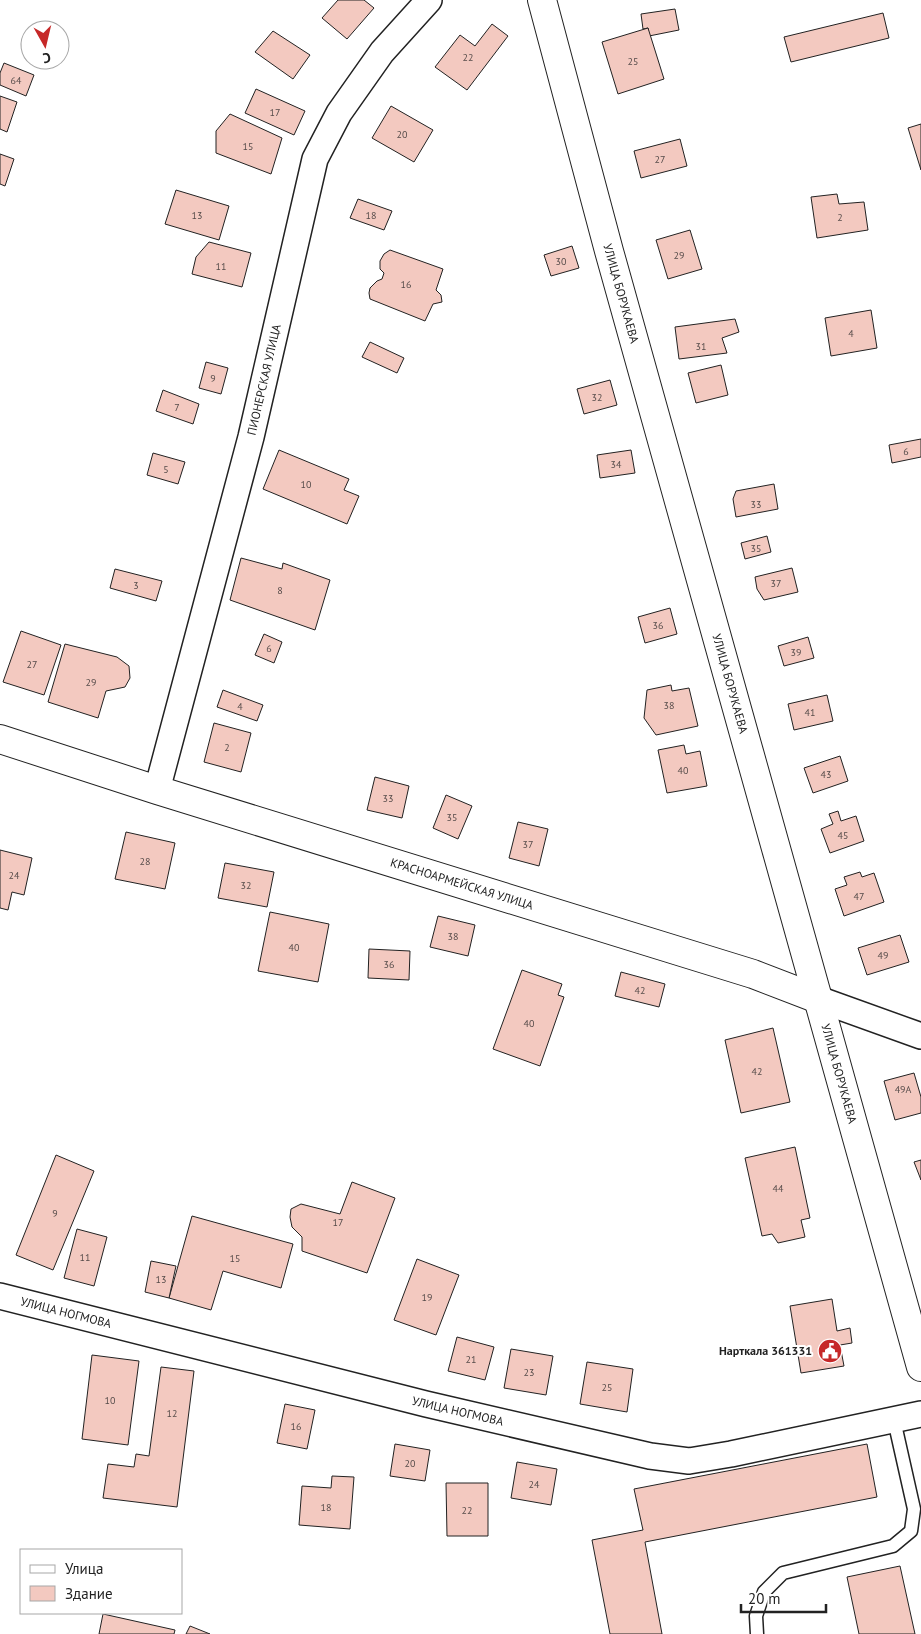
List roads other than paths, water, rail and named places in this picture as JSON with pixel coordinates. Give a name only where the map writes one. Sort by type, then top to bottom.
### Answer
[{"type":"street","name":"ПИОНЕРСКАЯ УЛИЦА","points":[[157,790],[251,437],[316,159],[339,113],[377,60],[429,0]]},
{"type":"street","name":"УЛИЦА БОРУКАЕВА","points":[[542,0],[609,251],[921,1367]]},
{"type":"street","name":"КРАСНОАРМЕЙСКАЯ УЛИЦА","points":[[0,739],[157,790],[753,974],[921,1036]]},
{"type":"street","name":"УЛИЦА НОГМОВА","points":[[0,1296],[426,1404],[650,1456],[689,1461],[921,1414]]},
{"type":"lane","points":[[757,1634],[756,1616],[764,1592],[783,1574],[893,1546],[911,1531],[914,1509],[894,1420]]},
{"type":"place","name":"Нарткала 361331","points":[[830,1351]]}]
